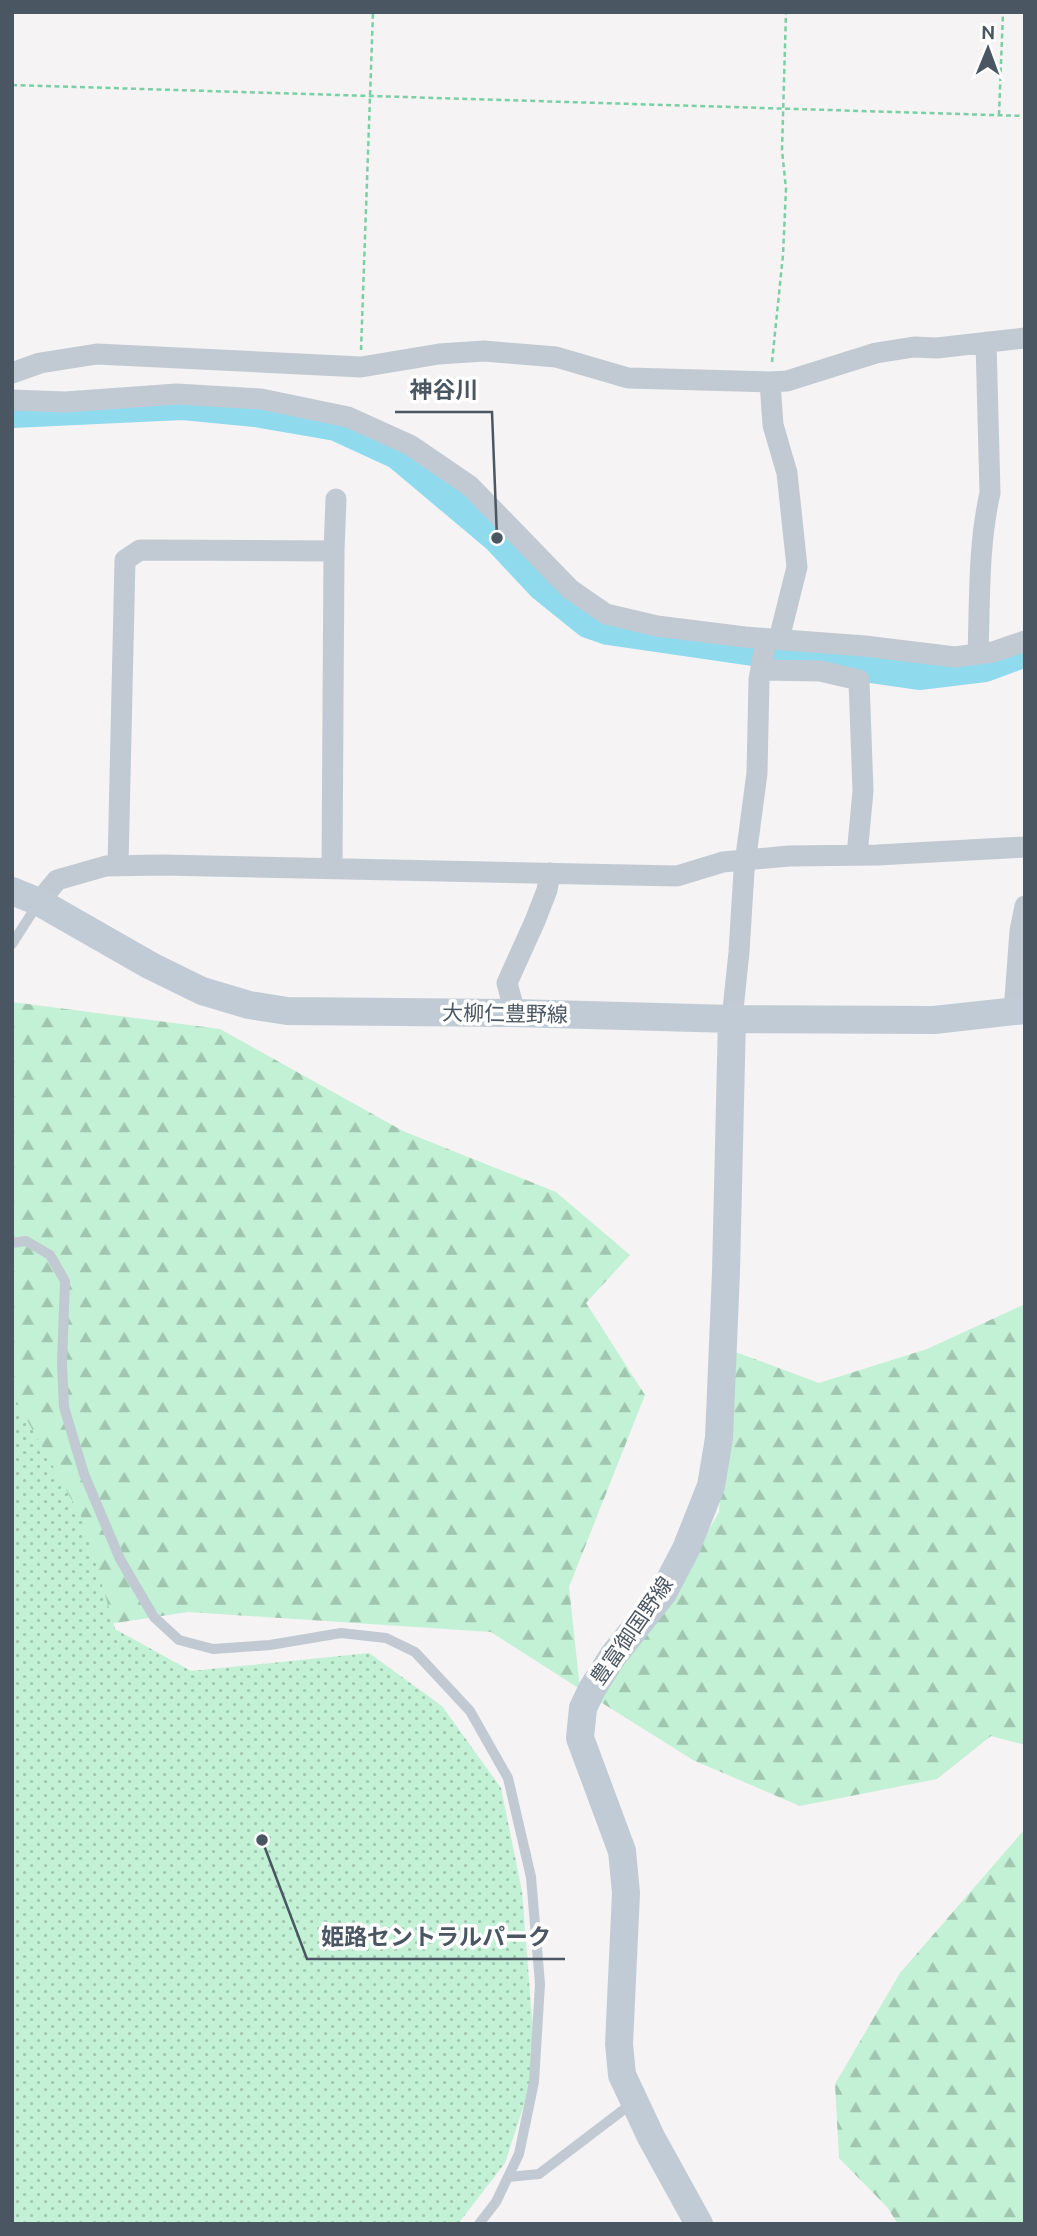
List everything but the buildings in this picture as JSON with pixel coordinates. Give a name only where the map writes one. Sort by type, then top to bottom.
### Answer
[{"type":"main road","name":"大柳仁豊野線","points":[[12,891],[39,902],[151,966],[202,991],[249,1005],[287,1011],[934,1020],[1019,1011]]},
{"type":"main road","name":"豊富御国野線","points":[[699,2224],[651,2137],[622,2076],[619,2044],[626,1893],[622,1851],[580,1738],[583,1708],[592,1689],[613,1656],[663,1592],[686,1549],[710,1486],[720,1424],[732,1019]]},
{"type":"street","points":[[12,373],[40,363],[97,354],[360,367],[439,354],[484,351],[555,357],[628,378],[770,382],[787,381],[876,353],[914,347],[937,348],[1025,338]]},
{"type":"street","points":[[978,654],[985,515],[990,493],[986,342]]},
{"type":"street","points":[[732,1019],[745,860],[757,774],[759,680],[797,567],[787,473],[773,425],[770,382]]},
{"type":"street","points":[[12,400],[65,402],[189,395],[261,399],[348,417],[410,445],[470,486],[570,589],[606,614],[767,651],[820,671],[859,680],[863,792],[857,855]]},
{"type":"street","points":[[332,868],[336,499]]},
{"type":"street","points":[[117,865],[125,560],[141,550],[334,551]]},
{"type":"street","points":[[767,651],[865,646],[955,657],[993,652],[1025,641]]},
{"type":"street","points":[[39,902],[57,880],[117,865],[677,876],[723,862],[789,856],[1025,847]]},
{"type":"street","points":[[515,1013],[507,983],[535,921],[547,890],[550,873]]},
{"type":"street","points":[[1019,1011],[1020,931],[1025,906]]},
{"type":"lane","points":[[12,944],[39,902]]},
{"type":"lane","points":[[12,1243],[26,1241],[50,1255],[65,1281],[62,1363],[64,1407],[84,1474],[120,1559],[154,1616],[178,1640],[213,1649],[270,1645],[341,1633],[386,1638],[415,1652],[470,1711],[508,1779],[531,1877],[540,1984],[534,2082],[519,2154],[496,2202],[479,2224]]},
{"type":"lane","points":[[508,2177],[539,2174],[635,2101]]},
{"type":"path","points":[[360,367],[373,12]]},
{"type":"path","points":[[770,382],[783,255],[786,189],[782,150],[786,12]]},
{"type":"path","points":[[999,116],[1003,12]]},
{"type":"path","points":[[12,85],[1025,116]]},
{"type":"green space","points":[[12,1002],[220,1029],[403,1131],[556,1192],[630,1255],[586,1303],[645,1395],[569,1587],[580,1689],[491,1632],[188,1612],[17,1638],[12,1641]]},
{"type":"green space","points":[[1025,1304],[1025,1745],[991,1736],[937,1779],[800,1806],[693,1760],[591,1696],[660,1614],[719,1512],[730,1350],[819,1383],[927,1349]]},
{"type":"green space","points":[[17,1402],[83,1520],[115,1629],[191,1671],[369,1653],[442,1706],[501,1788],[522,1891],[536,2068],[505,2163],[458,2224],[12,2224],[12,1403]]},
{"type":"green space","points":[[1025,1829],[1025,2224],[898,2224],[887,2207],[839,2158],[835,2084],[900,1973]]},
{"type":"waterway","points":[[12,413],[183,405],[255,412],[336,426],[397,454],[497,538],[542,586],[588,623],[608,630],[919,675],[985,667],[1025,652]]},
{"type":"place","name":"神谷川","points":[[497,538]]},
{"type":"place","name":"姫路セントラルパーク","points":[[262,1840]]}]
